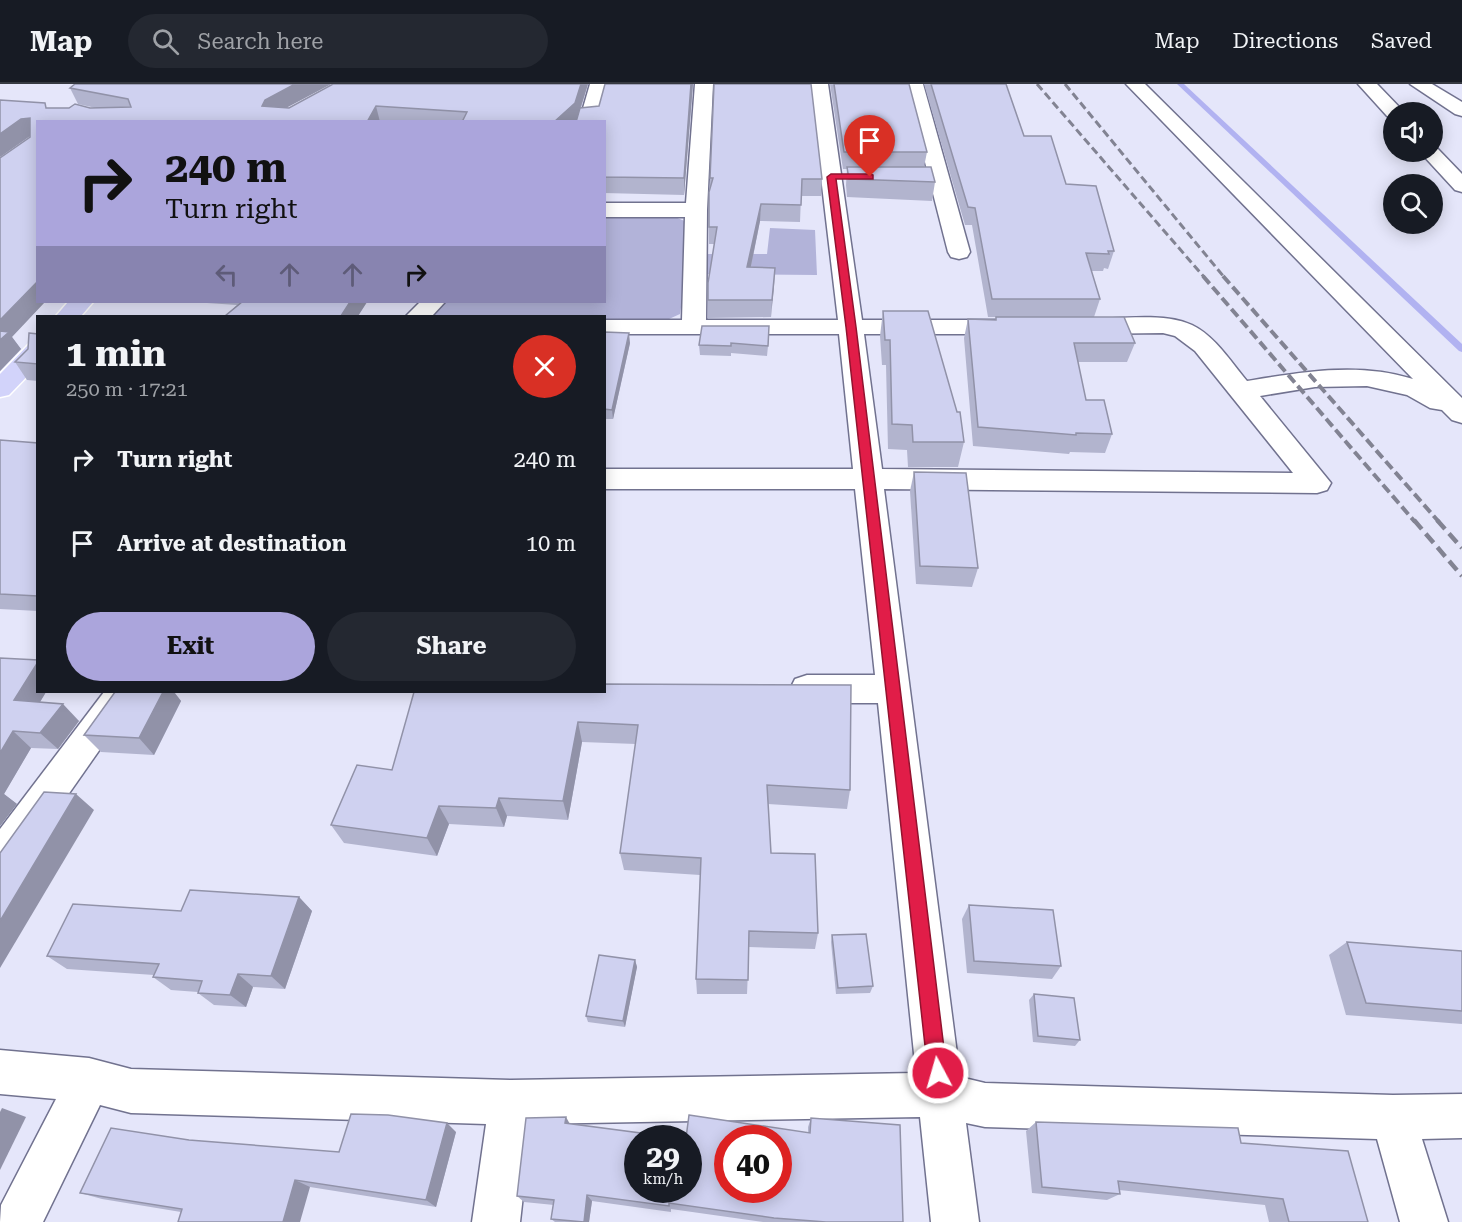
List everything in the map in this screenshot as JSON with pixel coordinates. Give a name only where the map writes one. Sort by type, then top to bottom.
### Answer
[{"type":"main road","points":[[69,315],[80,303]]},
{"type":"main road","points":[[0,389],[36,351]]},
{"type":"street","points":[[590,120],[599,84]]},
{"type":"street","points":[[694,327],[696,210],[704,84]]},
{"type":"street","points":[[819,84],[839,177],[851,327],[867,479],[955,1222]]},
{"type":"street","points":[[914,84],[959,252]]},
{"type":"street","points":[[1135,84],[1462,414]]},
{"type":"street","points":[[1367,84],[1384,102]]},
{"type":"street","points":[[1419,84],[1462,110]]},
{"type":"street","points":[[1439,162],[1462,186]]},
{"type":"street","points":[[916,177],[939,177]]},
{"type":"street","points":[[606,210],[696,210]]},
{"type":"street","points":[[419,315],[432,303]]},
{"type":"street","points":[[606,327],[1163,326],[1184,330],[1204,346],[1317,483],[606,479]]},
{"type":"street","points":[[1239,391],[1341,376],[1380,379],[1410,385],[1462,419]]},
{"type":"street","points":[[771,689],[893,689]]},
{"type":"street","points":[[0,859],[122,693]]},
{"type":"street","points":[[0,1072],[89,1080],[131,1091],[511,1102],[940,1095],[985,1105],[1393,1117],[1462,1116]]},
{"type":"street","points":[[18,1222],[89,1080]]},
{"type":"street","points":[[496,1222],[511,1102]]},
{"type":"street","points":[[1393,1117],[1424,1222]]},
{"type":"shaded area","points":[[606,216],[675,217],[687,222],[684,254],[767,254],[770,228],[815,230],[817,275],[686,274],[680,314],[669,319],[606,319],[606,315],[433,315],[436,308],[443,303],[606,303]]},
{"type":"building","points":[[75,84],[295,84],[265,100],[262,106],[289,108],[333,84],[581,84],[575,103],[556,120],[463,120],[467,112],[376,106],[368,120],[36,120],[36,283],[0,320],[0,158],[30,137],[30,118],[21,119],[0,134],[0,100],[45,103],[46,108],[69,108],[75,104],[90,108],[131,107],[128,99],[70,88]]},
{"type":"building","points":[[605,84],[691,84],[684,178],[606,177],[606,120],[577,120],[580,108],[599,106]]},
{"type":"building","points":[[714,84],[811,84],[822,179],[802,179],[801,205],[761,204],[747,267],[775,268],[772,300],[708,300],[708,283],[717,227],[709,227],[709,192],[713,178],[710,178]]},
{"type":"building","points":[[834,84],[909,84],[927,152],[844,152]]},
{"type":"building","points":[[931,84],[1006,84],[1024,136],[1051,136],[1066,184],[1096,186],[1114,251],[1108,251],[1109,254],[1086,253],[1100,299],[992,299],[975,208],[968,207]]},
{"type":"building","points":[[847,167],[931,167],[935,182],[849,179]]},
{"type":"building","points":[[241,303],[349,303],[342,315],[226,315]]},
{"type":"building","points":[[883,311],[928,311],[957,412],[960,412],[964,442],[913,442],[912,425],[892,424],[890,340],[885,340]]},
{"type":"building","points":[[996,317],[1124,317],[1135,343],[1074,343],[1086,400],[1104,400],[1112,434],[1076,433],[1076,435],[978,427],[968,319],[996,320]]},
{"type":"building","points":[[702,326],[769,326],[768,346],[731,343],[731,346],[699,345]]},
{"type":"building","points":[[0,331],[9,332],[0,340]]},
{"type":"building","points":[[606,332],[629,333],[612,410],[606,409]]},
{"type":"building","points":[[29,333],[36,334],[36,364],[15,362],[28,349]]},
{"type":"building","points":[[0,440],[36,443],[36,596],[0,594]]},
{"type":"building","points":[[914,472],[966,473],[978,568],[920,566]]},
{"type":"building","points":[[0,658],[36,660],[36,665],[14,700],[63,704],[40,733],[13,731],[0,753]]},
{"type":"building","points":[[606,684],[851,685],[850,790],[767,785],[771,853],[815,854],[818,933],[749,931],[748,980],[696,979],[701,858],[620,853],[638,725],[578,722],[563,801],[499,798],[496,808],[439,806],[427,838],[331,825],[357,765],[392,770],[414,693],[606,693]]},
{"type":"building","points":[[114,693],[162,693],[139,738],[84,735]]},
{"type":"building","points":[[44,792],[76,794],[0,921],[0,853]]},
{"type":"building","points":[[190,890],[299,897],[271,976],[238,974],[230,995],[198,993],[202,981],[153,977],[159,964],[47,956],[73,904],[181,911]]},
{"type":"building","points":[[969,905],[1053,910],[1061,966],[974,961]]},
{"type":"building","points":[[866,934],[873,986],[838,988],[832,935]]},
{"type":"building","points":[[1347,942],[1462,951],[1462,1011],[1366,1003]]},
{"type":"building","points":[[599,955],[635,960],[623,1021],[586,1016]]},
{"type":"building","points":[[1034,994],[1074,998],[1080,1040],[1038,1036]]},
{"type":"building","points":[[351,1114],[388,1115],[447,1123],[426,1200],[295,1180],[283,1222],[178,1222],[182,1209],[80,1193],[111,1128],[189,1140],[339,1152]]},
{"type":"building","points":[[689,1115],[756,1125],[714,1125],[714,1203],[792,1203],[792,1130],[810,1133],[811,1118],[900,1125],[903,1222],[826,1222],[774,1218],[669,1203],[702,1203],[702,1125],[688,1125]]},
{"type":"building","points":[[566,1117],[565,1123],[624,1131],[624,1200],[587,1195],[584,1222],[551,1219],[554,1200],[517,1196],[526,1118]]},
{"type":"building","points":[[1036,1122],[1238,1128],[1241,1143],[1348,1151],[1368,1222],[1289,1222],[1283,1199],[1118,1181],[1120,1194],[1042,1187]]},
{"type":"building","points":[[647,1203],[669,1203],[669,1206]]},
{"type":"waterway","points":[[1180,84],[1462,349]]},
{"type":"railway","points":[[1037,84],[1204,277]]},
{"type":"railway","points":[[1065,84],[1224,277]]},
{"type":"railway","points":[[1203,276],[1415,522]]},
{"type":"railway","points":[[1223,276],[1439,522]]},
{"type":"railway","points":[[1414,520],[1462,576]]},
{"type":"railway","points":[[1437,520],[1462,548]]},
{"type":"route","points":[[870,177],[831,177],[851,327],[938,1073]]}]
